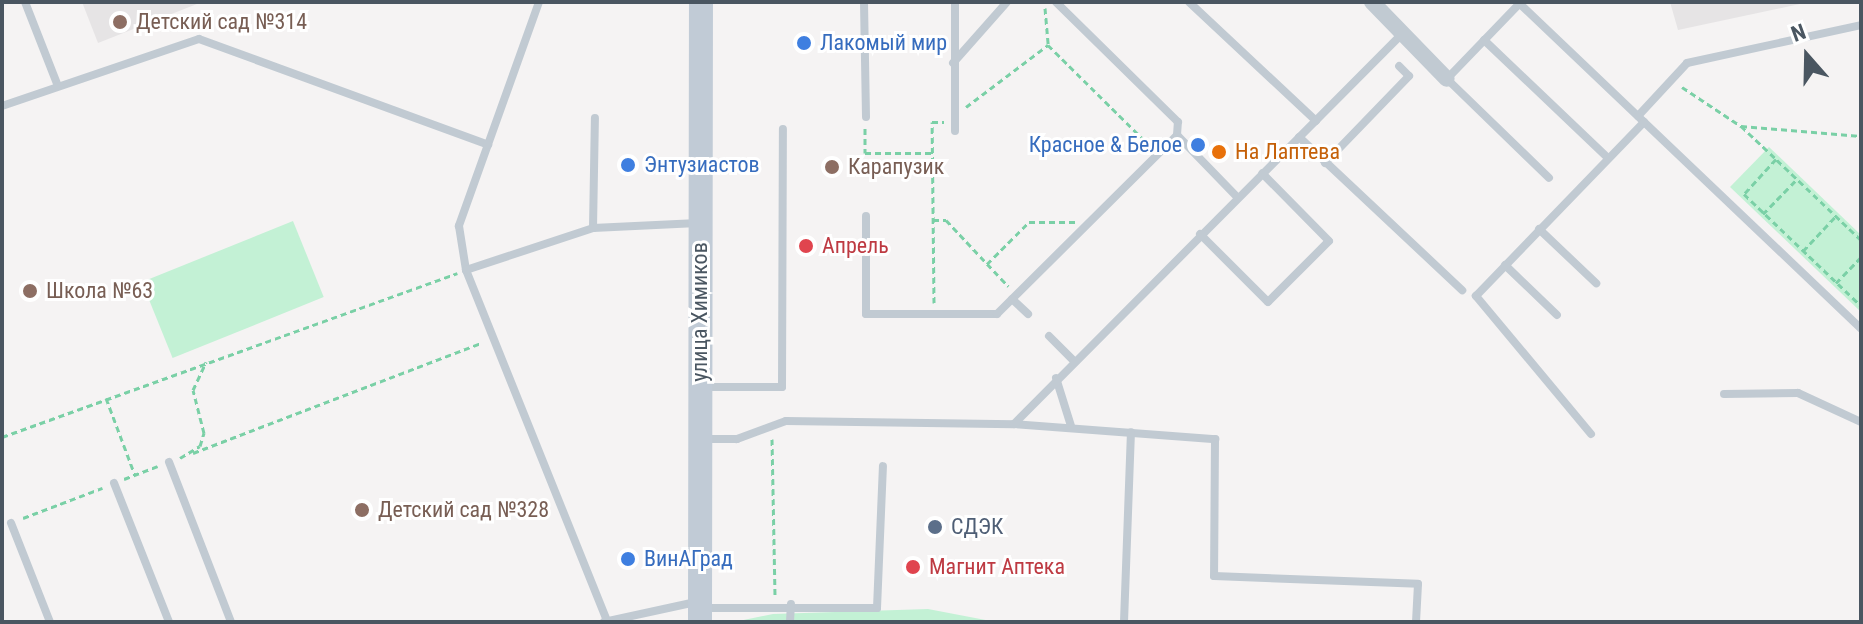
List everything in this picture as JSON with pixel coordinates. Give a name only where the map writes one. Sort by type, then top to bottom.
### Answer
[{"type":"main road","name":"улица Химиков","points":[[700,611],[701,2]]},
{"type":"street","points":[[1372,2],[1447,79]]},
{"type":"lane","points":[[25,2],[58,86]]},
{"type":"lane","points":[[539,2],[459,226],[466,270],[496,337],[605,621],[776,603],[877,608],[883,466]]},
{"type":"lane","points":[[864,2],[866,117]]},
{"type":"lane","points":[[955,2],[955,126]]},
{"type":"lane","points":[[953,63],[1007,2]]},
{"type":"lane","points":[[866,216],[866,314],[997,314],[1177,135],[1178,122],[1056,2]]},
{"type":"lane","points":[[1189,2],[1316,121]]},
{"type":"lane","points":[[1549,178],[1447,79],[1520,2],[1861,329]]},
{"type":"lane","points":[[1591,434],[1476,296],[1608,158],[1673,78],[1709,56],[1861,25]]},
{"type":"lane","points":[[1014,424],[1072,359],[1404,33]]},
{"type":"lane","points":[[2,106],[199,39],[488,145]]},
{"type":"lane","points":[[1484,40],[1608,158]]},
{"type":"lane","points":[[1325,163],[1409,76],[1399,66]]},
{"type":"lane","points":[[593,228],[595,118]]},
{"type":"lane","points":[[700,387],[782,387],[783,129]]},
{"type":"lane","points":[[1177,135],[1237,197]]},
{"type":"lane","points":[[1299,137],[1462,290]]},
{"type":"lane","points":[[1200,234],[1268,302],[1329,241],[1262,173]]},
{"type":"lane","points":[[466,270],[593,228],[699,223]]},
{"type":"lane","points":[[1539,229],[1596,283]]},
{"type":"lane","points":[[1505,265],[1557,315]]},
{"type":"lane","points":[[1014,297],[1028,314]]},
{"type":"lane","points":[[1049,336],[1072,359]]},
{"type":"lane","points":[[1056,378],[1071,426]]},
{"type":"lane","points":[[1724,394],[1798,393],[1861,422]]},
{"type":"lane","points":[[700,439],[772,428],[786,421],[1071,426],[1215,439],[1214,576],[1418,584],[1416,622]]},
{"type":"lane","points":[[1124,622],[1131,432]]},
{"type":"lane","points":[[169,462],[231,622]]},
{"type":"lane","points":[[114,483],[169,622]]},
{"type":"lane","points":[[11,523],[50,622]]},
{"type":"lane","points":[[790,622],[791,604]]},
{"type":"path","points":[[1045,2],[1048,45],[1158,154]]},
{"type":"path","points":[[955,108],[976,106],[1048,45]]},
{"type":"path","points":[[1673,78],[1698,103],[1741,126],[1861,240]]},
{"type":"path","points":[[866,117],[865,153],[933,153]]},
{"type":"path","points":[[934,314],[932,122],[955,126]]},
{"type":"path","points":[[1741,126],[1861,136]]},
{"type":"path","points":[[1776,159],[1744,194],[1861,306]]},
{"type":"path","points":[[1752,225],[1797,179]]},
{"type":"path","points":[[1792,263],[1836,216]]},
{"type":"path","points":[[933,220],[946,220],[1014,297]]},
{"type":"path","points":[[987,264],[1029,222],[1090,222]]},
{"type":"path","points":[[1825,294],[1861,257]]},
{"type":"path","points":[[2,437],[466,270]]},
{"type":"path","points":[[11,523],[496,337]]},
{"type":"path","points":[[193,453],[204,433],[193,390],[209,360]]},
{"type":"path","points":[[106,398],[135,475]]},
{"type":"path","points":[[772,428],[776,603]]},
{"type":"shaded area","name":"Детский сад №314","points":[[82,2],[202,2],[98,43]]},
{"type":"shaded area","points":[[1670,2],[1809,2],[1678,30]]},
{"type":"green space","points":[[1769,147],[1861,235],[1861,312],[1730,187]]},
{"type":"green space","points":[[293,221],[324,297],[173,358],[142,282]]},
{"type":"green space","points":[[928,609],[996,622],[734,622],[773,614]]},
{"type":"place","name":"Детский сад №314","points":[[120,22]]},
{"type":"place","name":"Лакомый мир","points":[[804,43]]},
{"type":"place","name":"Красное & Белое","points":[[1198,145]]},
{"type":"place","name":"На Лаптева","points":[[1219,152]]},
{"type":"place","name":"Энтузиастов","points":[[628,165]]},
{"type":"place","name":"Карапузик","points":[[832,167]]},
{"type":"place","name":"Апрель","points":[[806,246]]},
{"type":"place","name":"Школа №63","points":[[30,291]]},
{"type":"place","name":"Детский сад №328","points":[[362,510]]},
{"type":"place","name":"СДЭК","points":[[935,527]]},
{"type":"place","name":"ВинАГрад","points":[[628,559]]},
{"type":"place","name":"Магнит Аптека","points":[[913,567]]}]
